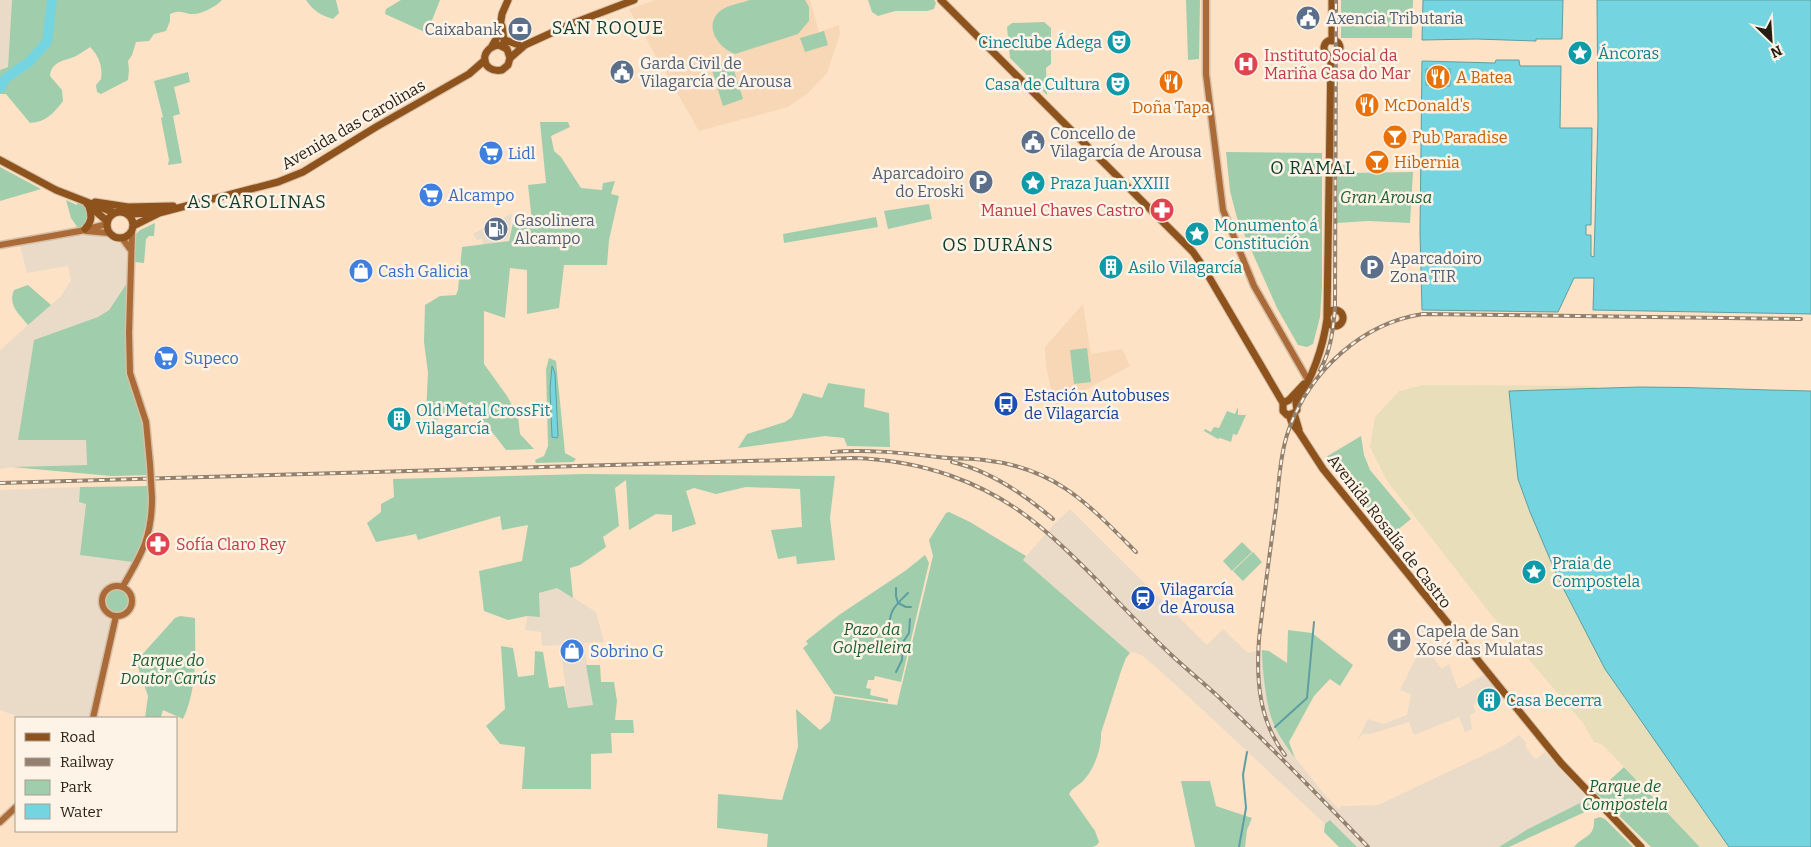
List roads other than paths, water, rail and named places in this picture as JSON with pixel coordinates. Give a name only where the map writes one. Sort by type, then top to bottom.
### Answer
[{"type":"main road","points":[[475,70],[485,60],[487,51],[498,38],[502,14],[508,0]]},
{"type":"main road","points":[[492,46],[522,45],[634,0]]},
{"type":"main road","points":[[941,0],[1193,252],[1289,402],[1297,410],[1292,414]]},
{"type":"main road","points":[[1332,0],[1332,41]]},
{"type":"main road","points":[[501,24],[510,58]]},
{"type":"main road","points":[[1337,42],[1340,50],[1337,54],[1331,56],[1326,53],[1324,48],[1326,43],[1337,42]]},
{"type":"main road","points":[[475,70],[489,68],[495,71],[502,70],[508,65],[510,58],[522,45]]},
{"type":"main road","points":[[1289,402],[1308,380],[1324,341],[1327,318],[1331,56]]},
{"type":"main road","points":[[485,60],[489,68]]},
{"type":"main road","name":"Avenida das Carolinas","points":[[181,207],[278,182],[303,172],[475,70]]},
{"type":"main road","points":[[0,160],[43,184],[115,213],[159,213],[181,207]]},
{"type":"main road","points":[[80,199],[128,206],[181,207]]},
{"type":"main road","points":[[80,199],[107,223],[109,233],[114,237],[122,238],[159,213]]},
{"type":"main road","points":[[82,230],[89,225],[92,216],[89,206]]},
{"type":"main road","points":[[107,223],[115,213]]},
{"type":"main road","points":[[127,214],[133,221],[133,229]]},
{"type":"main road","points":[[1324,341],[1342,322],[1344,317],[1328,299]]},
{"type":"main road","points":[[1327,318],[1330,311],[1337,310]]},
{"type":"main road","points":[[1327,318],[1331,325],[1338,326]]},
{"type":"main road","name":"Avenida Rosalía de Castro","points":[[1289,402],[1282,411],[1292,414],[1292,423],[1300,432],[1323,469],[1531,728],[1574,778],[1641,847]]},
{"type":"street","points":[[1206,0],[1207,86],[1223,210],[1254,286],[1308,380]]},
{"type":"street","points":[[0,245],[82,230],[107,223]]},
{"type":"street","points":[[123,586],[148,540],[152,498],[146,422],[130,373],[129,333],[133,229]]},
{"type":"street","points":[[82,230],[109,233]]},
{"type":"street","points":[[122,238],[131,252]]},
{"type":"street","points":[[114,585],[123,586],[132,596],[132,606],[125,614],[116,616],[105,610],[102,598],[109,587],[114,585]]},
{"type":"street","points":[[93,717],[116,616]]},
{"type":"street","points":[[0,822],[15,808]]},
{"type":"water","points":[[1423,0],[1563,0],[1562,39],[1536,39],[1536,41],[1422,40]]},
{"type":"water","points":[[1597,0],[1811,0],[1811,314],[1593,310],[1594,278],[1574,278],[1558,312],[1422,310],[1420,232],[1422,61],[1495,63],[1496,60],[1519,60],[1520,66],[1561,66],[1560,128],[1592,128],[1591,225],[1586,225],[1586,235],[1591,235],[1591,256],[1594,257],[1598,119]],"holes":[[[1426,69],[1450,69],[1450,86],[1426,85]]]},
{"type":"water","points":[[552,366],[555,373],[557,438],[552,437],[550,388]]},
{"type":"water","points":[[1640,387],[1811,391],[1811,847],[1729,847],[1605,669],[1558,578],[1530,512],[1518,479],[1509,391]]},
{"type":"waterway","points":[[0,88],[6,78],[29,62],[47,42],[52,0]]},
{"type":"waterway","points":[[896,588],[898,603],[911,607]]},
{"type":"waterway","points":[[890,624],[893,611],[908,593]]},
{"type":"waterway","points":[[896,672],[902,660],[903,642],[909,633],[910,619]]},
{"type":"waterway","points":[[1275,727],[1307,698],[1314,622]]},
{"type":"waterway","points":[[1239,847],[1246,808],[1243,775],[1247,752]]},
{"type":"railway","points":[[1320,370],[1329,347],[1335,308],[1336,0]]},
{"type":"railway","points":[[1285,755],[1276,742],[1265,714],[1261,700],[1258,670],[1259,639],[1280,468],[1286,439],[1298,408],[1310,388],[1341,353],[1359,339],[1379,328],[1401,319],[1423,314],[1801,319]]},
{"type":"railway","points":[[832,452],[885,452],[944,458],[978,459],[1009,464],[1031,471],[1051,480],[1086,504],[1136,552]]},
{"type":"railway","points":[[0,483],[853,458],[903,463],[927,468],[974,485],[996,496],[1038,525],[1085,569],[1146,631],[1261,738],[1368,847]]},
{"type":"railway","points":[[952,462],[980,471],[1006,484],[1053,519]]},
{"type":"place","name":"Axencia Tributaria","points":[[1308,18]]},
{"type":"place","name":"Caixabank","points":[[520,29]]},
{"type":"place","name":"Cineclube Ádega","points":[[1119,42]]},
{"type":"place","name":"Áncoras","points":[[1580,53]]},
{"type":"place","name":"Instituto Social da Mariña Casa do Mar","points":[[1246,64]]},
{"type":"place","name":"Garda Civil de Vilagarcía de Arousa","points":[[622,72]]},
{"type":"place","name":"A Batea","points":[[1438,77]]},
{"type":"place","name":"Doña Tapa","points":[[1171,82]]},
{"type":"place","name":"Casa de Cultura","points":[[1118,84]]},
{"type":"place","name":"McDonald's","points":[[1367,105]]},
{"type":"place","name":"Pub Paradise","points":[[1395,137]]},
{"type":"place","name":"Concello de Vilagarcía de Arousa","points":[[1033,142]]},
{"type":"place","name":"Lidl","points":[[491,153]]},
{"type":"place","name":"Hibernia","points":[[1377,162]]},
{"type":"place","name":"Aparcadoiro do Eroski","points":[[981,182]]},
{"type":"place","name":"Praza Juan XXIII","points":[[1033,183]]},
{"type":"place","name":"Alcampo","points":[[431,195]]},
{"type":"place","name":"Manuel Chaves Castro","points":[[1162,210]]},
{"type":"place","name":"Gasolinera Alcampo","points":[[496,229]]},
{"type":"place","name":"Monumento á Constitución","points":[[1197,234]]},
{"type":"place","name":"Asilo Vilagarcía","points":[[1111,267]]},
{"type":"place","name":"Aparcadoiro Zona TIR","points":[[1372,267]]},
{"type":"place","name":"Cash Galicia","points":[[361,271]]},
{"type":"place","name":"Supeco","points":[[166,358]]},
{"type":"place","name":"Estación Autobuses de Vilagarcía","points":[[1006,404]]},
{"type":"place","name":"Old Metal CrossFit Vilagarcía","points":[[399,419]]},
{"type":"place","name":"Sofía Claro Rey","points":[[158,544]]},
{"type":"place","name":"Praia de Compostela","points":[[1534,572]]},
{"type":"place","name":"Vilagarcía de Arousa","points":[[1143,598]]},
{"type":"place","name":"Capela de San Xosé das Mulatas","points":[[1399,640]]},
{"type":"place","name":"Sobrino G","points":[[572,651]]},
{"type":"place","name":"Casa Becerra","points":[[1489,700]]},
{"type":"district","name":"SAN ROQUE","points":[[608,28]]},
{"type":"district","name":"O RAMAL","points":[[1313,168]]},
{"type":"district","name":"AS CAROLINAS","points":[[257,202]]},
{"type":"district","name":"OS DURÁNS","points":[[998,245]]},
{"type":"park label","name":"Gran Arousa","points":[[1386,197]]},
{"type":"park label","name":"Pazo da Golpelleira","points":[[872,638]]},
{"type":"park label","name":"Parque do Doutor Carús","points":[[168,669]]},
{"type":"park label","name":"Parque de Compostela","points":[[1625,795]]}]
